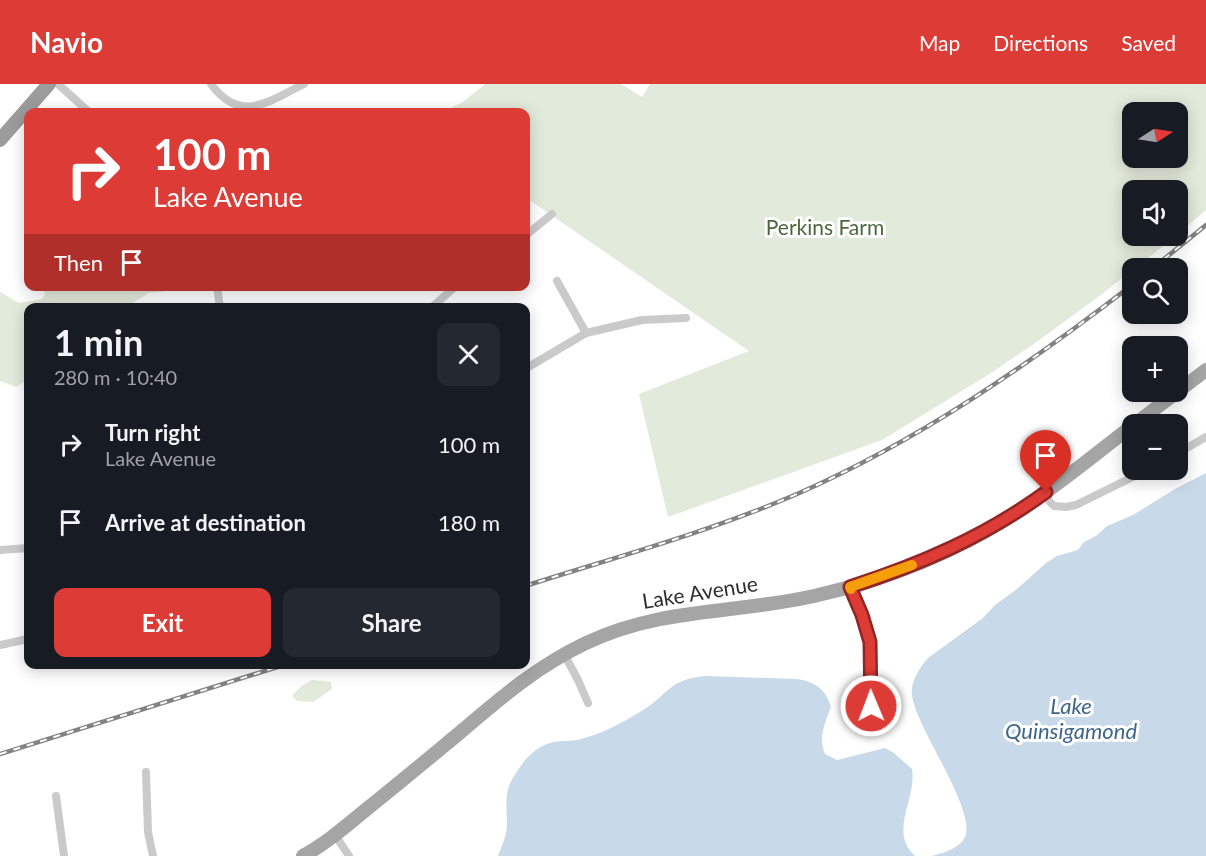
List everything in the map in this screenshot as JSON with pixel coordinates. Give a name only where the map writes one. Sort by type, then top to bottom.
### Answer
[{"type":"highway","points":[[28,108],[49,84]]},
{"type":"highway","points":[[0,140],[24,113]]},
{"type":"main road","name":"Lake Avenue","points":[[1148,414],[1206,370]]},
{"type":"main road","name":"Lake Avenue","points":[[303,856],[335,835],[509,692],[564,654],[609,633],[660,618],[797,600],[850,587],[912,566],[965,542],[1007,519],[1122,434]]},
{"type":"street","points":[[58,84],[85,108]]},
{"type":"street","points":[[211,84],[229,103],[242,107],[275,99],[304,84]]},
{"type":"street","points":[[530,232],[552,214]]},
{"type":"street","points":[[557,281],[586,333]]},
{"type":"street","points":[[437,303],[450,291]]},
{"type":"street","points":[[530,366],[586,333],[642,320],[686,318]]},
{"type":"street","points":[[1188,447],[1206,437]]},
{"type":"street","points":[[1046,492],[1049,501],[1054,506],[1071,507],[1126,480]]},
{"type":"street","points":[[0,550],[24,548]]},
{"type":"street","points":[[850,587],[870,642],[870,699],[876,720]]},
{"type":"street","points":[[0,645],[24,640]]},
{"type":"street","points":[[564,654],[588,703]]},
{"type":"street","points":[[146,772],[148,822],[153,856]]},
{"type":"street","points":[[56,796],[64,856]]},
{"type":"street","points":[[335,835],[349,856]]},
{"type":"green space","name":"Perkins Farm","points":[[485,84],[621,84],[642,97],[650,84],[1206,84],[1206,210],[1188,225],[1188,180],[1122,180],[1122,246],[1163,246],[1148,258],[1122,258],[1122,278],[1098,297],[991,373],[882,440],[668,517],[639,394],[749,351],[530,200],[530,108],[451,108],[463,102]]},
{"type":"green space","points":[[44,291],[169,291],[149,293],[133,303],[24,303],[24,382],[16,387],[0,381],[0,292],[19,303],[42,299]]},
{"type":"green space","points":[[312,680],[331,682],[332,689],[313,702],[297,701],[292,696],[300,687]]},
{"type":"water","name":"Lake Quinsigamond","points":[[1206,473],[1206,856],[932,856],[958,845],[964,839],[966,827],[963,810],[916,709],[912,695],[914,680],[922,666],[928,658],[983,618],[995,605],[1046,563],[1057,556],[1078,550],[1084,542],[1096,536],[1107,526],[1133,515]]},
{"type":"water","points":[[706,676],[796,679],[818,687],[826,695],[831,707],[822,736],[825,754],[837,760],[885,748],[912,769],[904,836],[907,846],[915,856],[498,856],[507,829],[509,786],[519,768],[530,755],[550,743],[577,740],[604,731],[649,706],[675,684]]},
{"type":"railway","points":[[1165,258],[1206,225]]},
{"type":"railway","points":[[530,584],[764,508],[842,473],[929,426],[971,400],[1053,344],[1122,292]]},
{"type":"railway","points":[[0,754],[271,669]]},
{"type":"slow traffic","points":[[851,589],[850,587],[912,565]]},
{"type":"route","points":[[871,706],[870,642],[850,587],[912,566],[965,542],[1007,519],[1046,492]]}]
